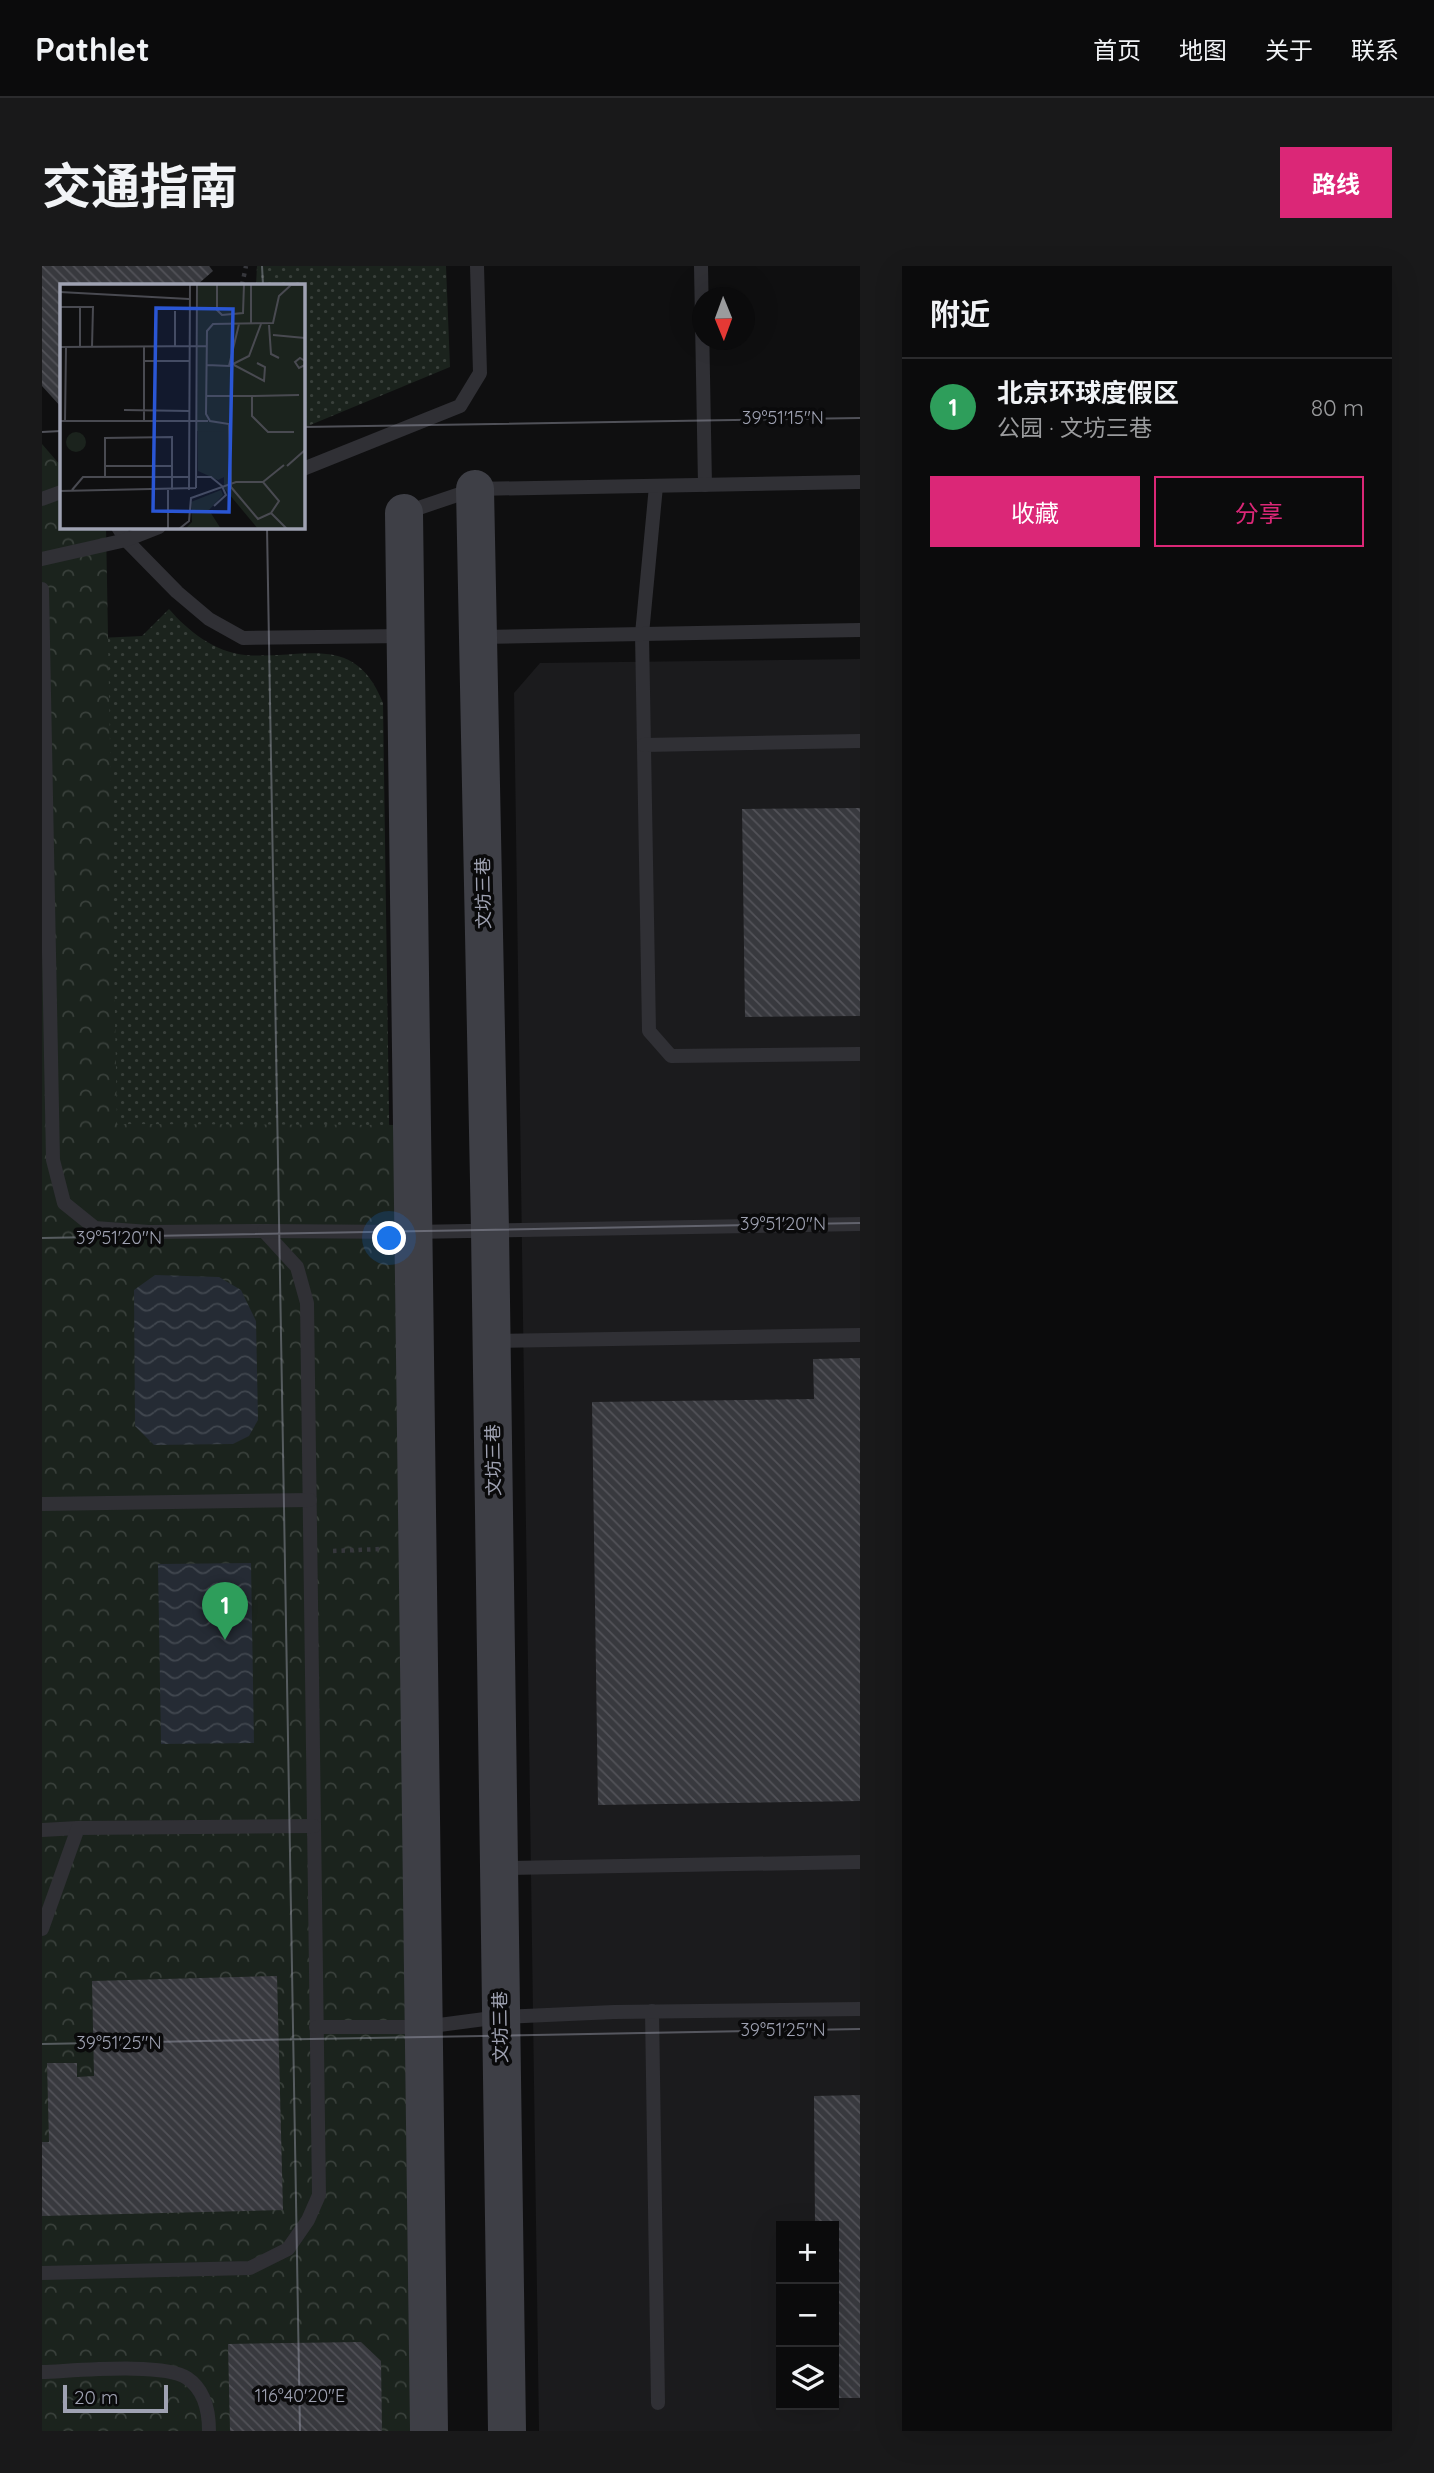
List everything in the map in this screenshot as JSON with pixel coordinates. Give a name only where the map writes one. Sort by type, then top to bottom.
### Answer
[{"type":"main road","name":"文坊三巷","points":[[475,489],[490,1230],[507,2431]]},
{"type":"main road","points":[[404,513],[429,2431]]},
{"type":"lane","points":[[304,469],[460,406],[480,373],[477,266]]},
{"type":"lane","points":[[701,266],[705,485]]},
{"type":"lane","points":[[404,513],[475,489],[860,482]]},
{"type":"lane","points":[[656,486],[642,634],[649,1031],[671,1056],[860,1054]]},
{"type":"lane","points":[[42,499],[60,492]]},
{"type":"lane","points":[[119,528],[177,592],[209,620],[243,638],[405,636]]},
{"type":"lane","points":[[42,559],[127,540],[157,528]]},
{"type":"lane","points":[[42,589],[53,1160],[64,1203],[95,1228],[149,1232],[412,1231],[860,1224]]},
{"type":"lane","points":[[478,637],[860,630]]},
{"type":"lane","points":[[644,745],[860,741]]},
{"type":"lane","points":[[42,2273],[250,2268],[288,2249],[308,2220],[320,2195],[307,1303],[297,1267],[264,1231]]},
{"type":"lane","points":[[491,1341],[860,1335]]},
{"type":"lane","points":[[42,1504],[310,1500]]},
{"type":"lane","points":[[42,1830],[314,1826]]},
{"type":"lane","points":[[42,1929],[78,1828]]},
{"type":"lane","points":[[498,1868],[860,1862]]},
{"type":"lane","points":[[316,2027],[424,2027],[500,2017],[652,2011],[860,2009]]},
{"type":"lane","points":[[652,2011],[658,2403]]},
{"type":"lane","points":[[42,2372],[162,2370],[187,2377],[203,2394],[209,2417],[209,2431]]},
{"type":"path","points":[[242,284],[246,266]]},
{"type":"shaded area","points":[[860,659],[860,2431],[539,2431],[514,693],[540,663]]},
{"type":"green space","points":[[257,266],[446,266],[450,367],[304,428],[304,284],[256,284]]},
{"type":"green space","points":[[42,444],[60,465],[60,528],[106,528],[117,1124],[406,1125],[413,2431],[42,2431]]},
{"type":"green space","points":[[169,609],[203,639],[223,650],[245,655],[307,653],[342,657],[358,666],[371,680],[383,703],[390,1184],[108,1201],[99,638],[142,636]]},
{"type":"water","points":[[155,1275],[219,1277],[241,1290],[256,1321],[258,1420],[249,1436],[233,1444],[154,1445],[135,1426],[134,1290]]},
{"type":"water","points":[[251,1563],[254,1743],[161,1744],[158,1564]]},
{"type":"building","points":[[42,266],[209,266],[213,271],[198,284],[60,284],[60,406],[42,386]]},
{"type":"building","points":[[860,808],[860,1016],[745,1017],[742,809]]},
{"type":"building","points":[[860,1358],[860,1801],[598,1805],[592,1402],[814,1399],[813,1359]]},
{"type":"building","points":[[277,1976],[283,2210],[42,2216],[42,2142],[49,2142],[47,2063],[77,2063],[77,2077],[94,2076],[92,1981]]},
{"type":"building","points":[[860,2095],[860,2398],[839,2398],[839,2221],[815,2221],[814,2096]]},
{"type":"building","points":[[361,2342],[381,2361],[382,2431],[230,2431],[228,2344]]},
{"type":"place","name":"北京环球度假区","points":[[225,1640]]}]
